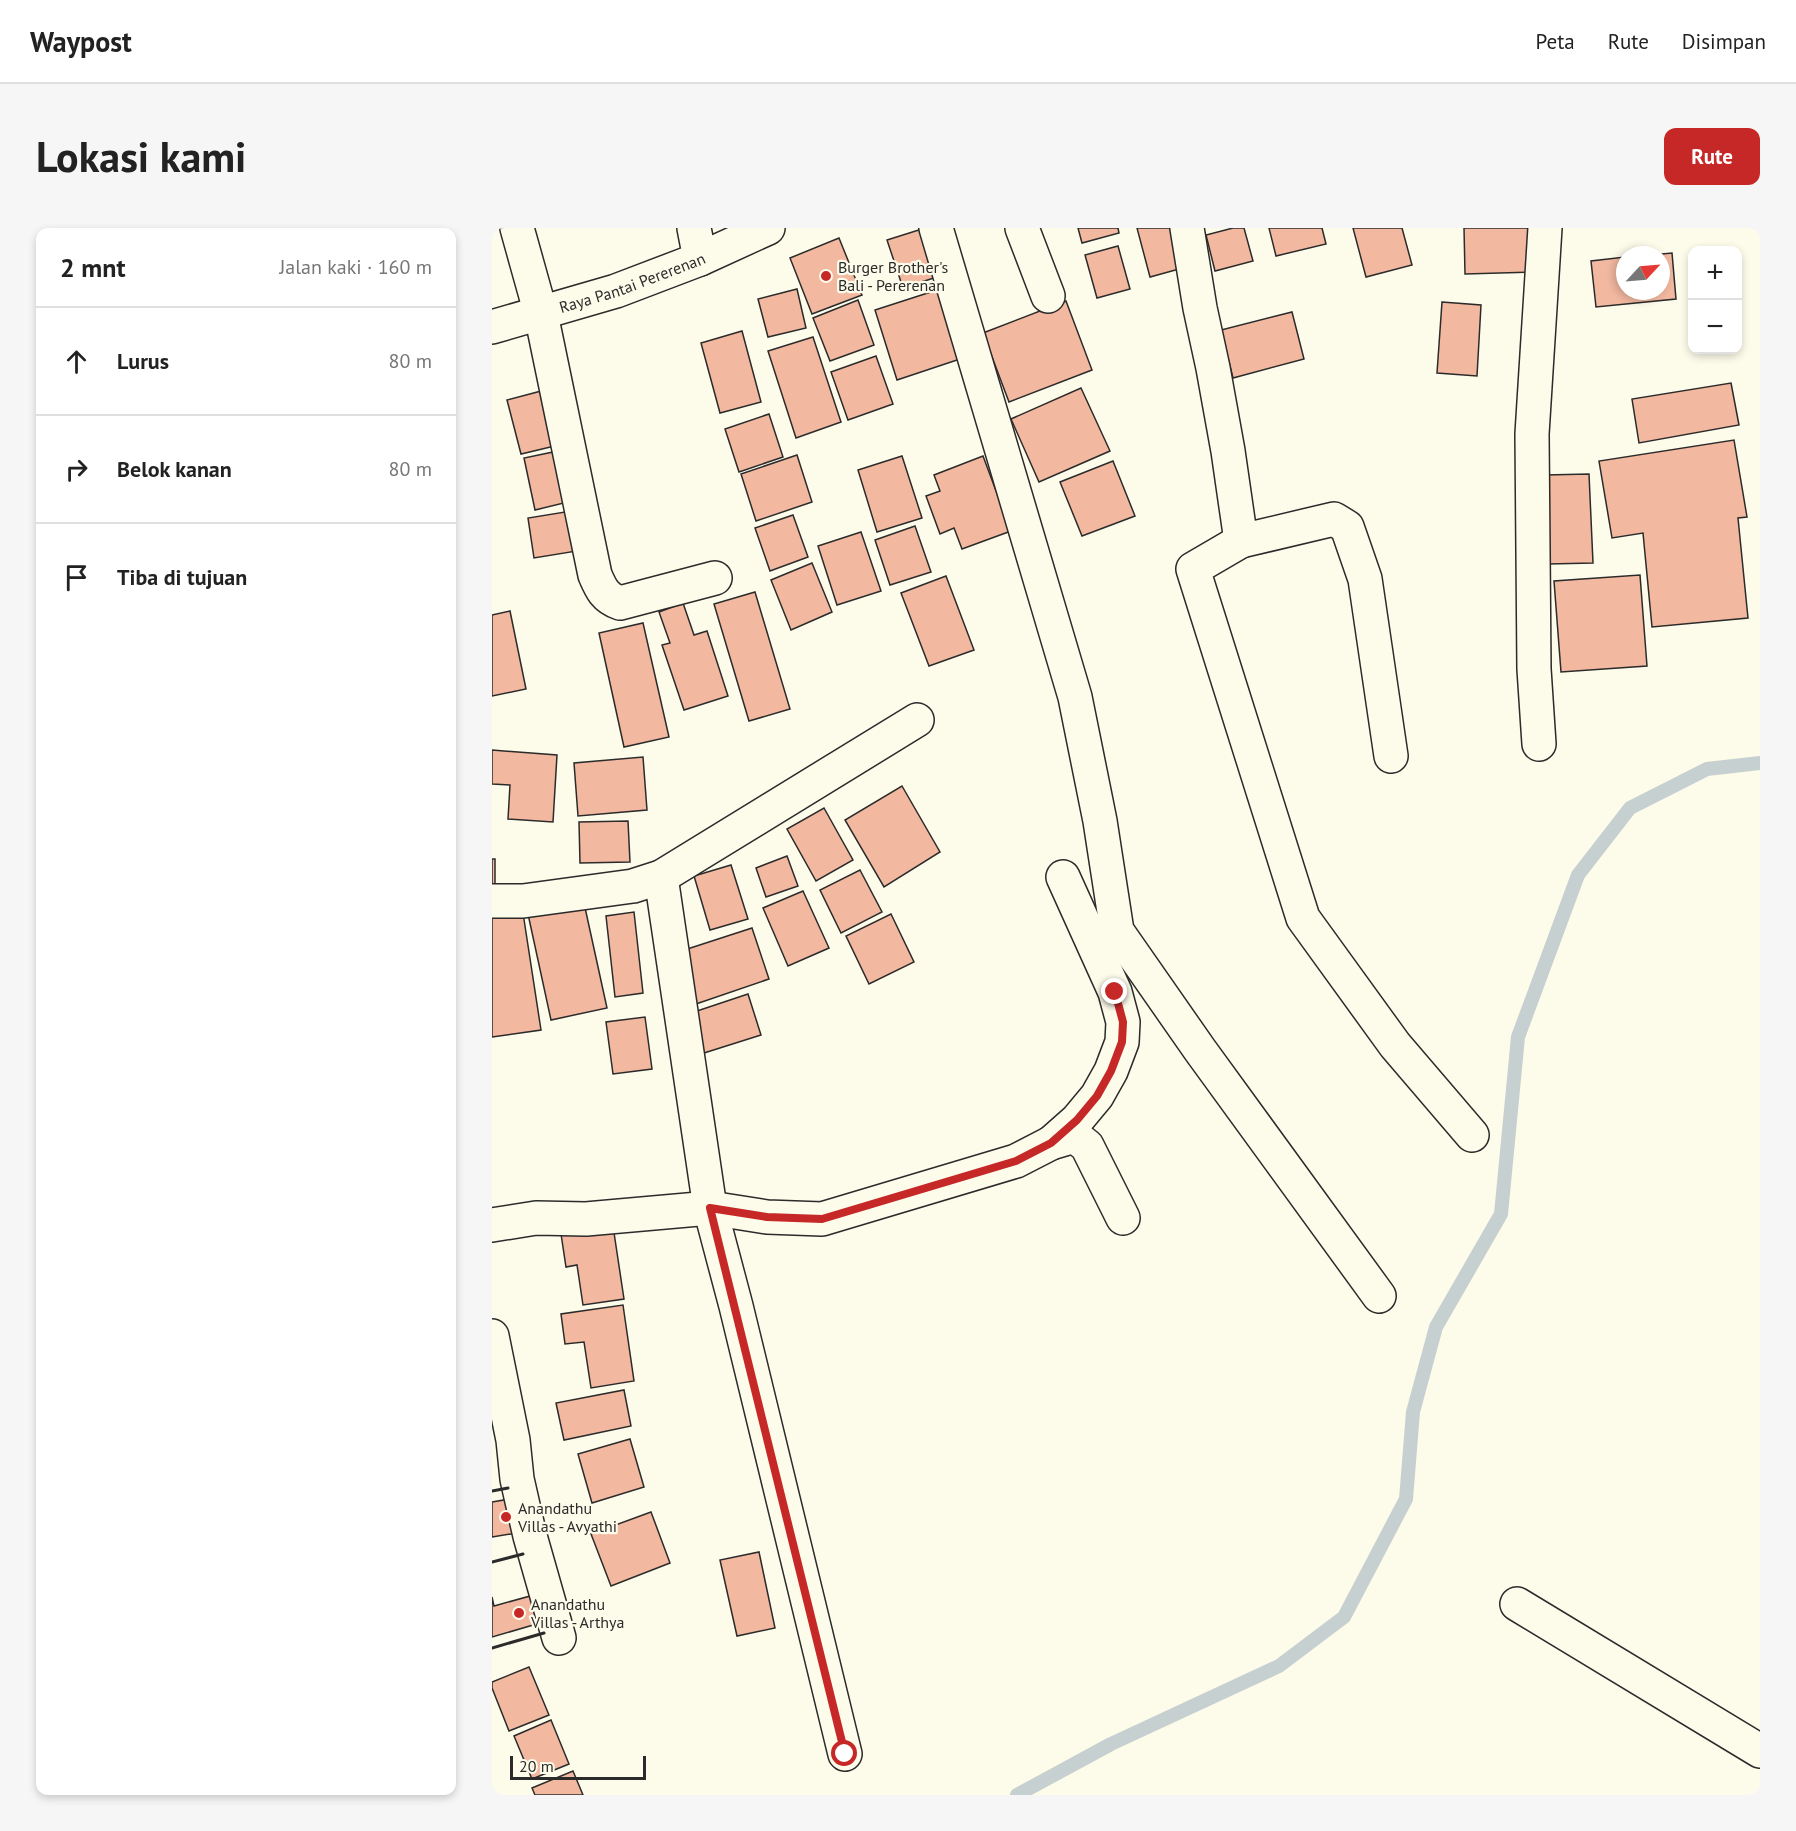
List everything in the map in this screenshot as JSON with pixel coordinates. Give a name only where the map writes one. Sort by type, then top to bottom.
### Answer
[{"type":"street","points":[[517,228],[541,314],[595,575],[602,592],[612,600],[621,603],[715,578]]},
{"type":"street","name":"Raya Pantai Pererenan","points":[[492,327],[616,291],[697,244],[768,228]]},
{"type":"street","points":[[936,228],[1075,697],[1100,822],[1117,931],[1200,1050],[1379,1296]]},
{"type":"street","points":[[1022,228],[1048,296]]},
{"type":"street","points":[[1187,228],[1228,451],[1241,541]]},
{"type":"street","points":[[1539,744],[1533,669],[1532,434],[1545,228]]},
{"type":"street","points":[[1390,756],[1365,579],[1347,526],[1334,519],[1241,541],[1193,569],[1303,918],[1395,1045],[1472,1135]]},
{"type":"street","points":[[492,901],[523,901],[633,886],[661,877],[917,720]]},
{"type":"street","points":[[661,877],[710,1208],[845,1754]]},
{"type":"street","points":[[1051,1143],[1077,1120],[1097,1096],[1111,1071],[1122,1042],[1123,1022],[1115,992],[1063,877]]},
{"type":"street","points":[[492,1225],[536,1218],[586,1219],[710,1208],[767,1217],[822,1219],[1016,1161],[1051,1143],[1068,1138],[1077,1138],[1087,1146],[1123,1218]]},
{"type":"street","points":[[492,1336],[513,1440],[517,1479],[530,1536],[560,1638]]},
{"type":"street","points":[[1517,1604],[1760,1751]]},
{"type":"building","points":[[925,228],[943,275],[903,288],[887,240]]},
{"type":"building","points":[[1078,228],[1118,228],[1119,233],[1082,243]]},
{"type":"building","points":[[1137,228],[1181,228],[1190,266],[1150,277]]},
{"type":"building","points":[[1233,228],[1244,228],[1253,261],[1215,271],[1206,235]]},
{"type":"building","points":[[1269,228],[1322,228],[1326,244],[1276,256]]},
{"type":"building","points":[[1353,228],[1402,228],[1412,265],[1366,277]]},
{"type":"building","points":[[1464,228],[1533,228],[1534,272],[1465,274]]},
{"type":"building","name":"Burger Brother's Bali - Pererenan","points":[[839,238],[862,295],[812,314],[790,258]]},
{"type":"building","points":[[1118,246],[1130,289],[1097,298],[1085,255]]},
{"type":"building","points":[[1670,253],[1672,253],[1676,299],[1670,300]]},
{"type":"building","points":[[1616,258],[1616,300],[1666,300],[1596,307],[1591,261]]},
{"type":"building","points":[[797,289],[806,328],[768,337],[758,299]]},
{"type":"building","points":[[937,290],[960,359],[897,380],[875,310]]},
{"type":"building","points":[[858,300],[874,345],[830,361],[813,318]]},
{"type":"building","points":[[1066,301],[1092,370],[1009,402],[983,333]]},
{"type":"building","points":[[1442,302],[1481,305],[1477,376],[1437,373]]},
{"type":"building","points":[[1292,312],[1304,359],[1233,378],[1221,330]]},
{"type":"building","points":[[742,331],[761,402],[720,413],[701,343]]},
{"type":"building","points":[[813,337],[841,422],[796,438],[768,351]]},
{"type":"building","points":[[876,356],[893,404],[848,420],[831,372]]},
{"type":"building","points":[[1731,383],[1739,425],[1639,443],[1632,399]]},
{"type":"building","points":[[1081,388],[1110,451],[1039,482],[1011,419]]},
{"type":"building","points":[[545,390],[559,445],[521,454],[507,400]]},
{"type":"building","points":[[769,414],[783,457],[739,472],[725,429]]},
{"type":"building","points":[[1734,440],[1747,517],[1738,518],[1748,618],[1652,627],[1643,533],[1612,538],[1599,461]]},
{"type":"building","points":[[558,451],[568,502],[535,510],[524,458]]},
{"type":"building","points":[[797,455],[812,502],[756,521],[741,474]]},
{"type":"building","points":[[902,456],[922,518],[877,532],[858,470]]},
{"type":"building","points":[[983,456],[1011,531],[962,549],[954,528],[940,534],[926,496],[940,491],[934,475]]},
{"type":"building","points":[[1113,461],[1135,516],[1082,536],[1060,482]]},
{"type":"building","points":[[1589,474],[1593,563],[1548,564],[1545,475]]},
{"type":"building","points":[[571,511],[577,551],[534,558],[528,518]]},
{"type":"building","points":[[793,515],[808,557],[770,571],[755,528]]},
{"type":"building","points":[[915,526],[931,572],[890,585],[875,540]]},
{"type":"building","points":[[861,532],[881,591],[837,605],[818,546]]},
{"type":"building","points":[[812,563],[832,612],[791,630],[771,580]]},
{"type":"building","points":[[1640,575],[1647,666],[1561,672],[1554,581]]},
{"type":"building","points":[[946,576],[974,650],[929,666],[901,593]]},
{"type":"building","points":[[755,592],[790,709],[749,721],[714,604]]},
{"type":"building","points":[[683,603],[694,635],[707,631],[728,696],[684,710],[662,645],[670,643],[659,612]]},
{"type":"building","points":[[510,611],[526,689],[492,696],[492,615]]},
{"type":"building","points":[[643,623],[669,737],[624,747],[599,633]]},
{"type":"building","points":[[492,750],[557,755],[553,822],[508,819],[510,785],[492,784]]},
{"type":"building","points":[[643,757],[647,810],[578,816],[574,763]]},
{"type":"building","points":[[902,786],[940,852],[884,887],[845,820]]},
{"type":"building","points":[[824,808],[853,860],[816,881],[787,829]]},
{"type":"building","points":[[628,821],[630,862],[580,863],[579,822]]},
{"type":"building","points":[[787,856],[798,886],[766,897],[756,868]]},
{"type":"building","points":[[492,859],[495,859],[495,890],[492,890]]},
{"type":"building","points":[[731,865],[748,919],[710,930],[694,876]]},
{"type":"building","points":[[860,870],[882,912],[841,933],[820,890]]},
{"type":"building","points":[[803,891],[829,948],[788,966],[763,908]]},
{"type":"building","points":[[584,903],[607,1008],[551,1020],[528,914]]},
{"type":"building","points":[[634,912],[643,993],[615,997],[606,916]]},
{"type":"building","points":[[523,913],[541,1030],[492,1037],[492,918]]},
{"type":"building","points":[[891,914],[914,962],[869,984],[846,936]]},
{"type":"building","points":[[752,928],[769,979],[693,1005],[675,953]]},
{"type":"building","points":[[748,994],[761,1035],[704,1053],[691,1013]]},
{"type":"building","points":[[645,1017],[652,1069],[613,1074],[606,1022]]},
{"type":"building","points":[[613,1226],[624,1299],[583,1305],[577,1265],[566,1267],[561,1234]]},
{"type":"building","points":[[623,1305],[634,1381],[591,1388],[584,1342],[565,1344],[561,1314]]},
{"type":"building","points":[[624,1390],[631,1426],[564,1440],[556,1403]]},
{"type":"building","points":[[630,1439],[644,1487],[592,1503],[578,1454]]},
{"type":"building","name":"Anandathu Villas - Avyathi","points":[[515,1498],[523,1532],[492,1537],[492,1502]]},
{"type":"building","points":[[651,1512],[670,1563],[611,1586],[591,1534]]},
{"type":"building","points":[[759,1552],[775,1628],[737,1636],[720,1560]]},
{"type":"building","name":"Anandathu Villas - Arthya","points":[[541,1593],[547,1621],[492,1637],[492,1597],[494,1606]]},
{"type":"building","points":[[529,1667],[549,1715],[509,1731],[492,1688],[492,1682]]},
{"type":"building","points":[[551,1720],[569,1764],[532,1779],[514,1736]]},
{"type":"building","points":[[573,1771],[583,1795],[535,1795],[532,1788]]},
{"type":"waterway","points":[[1017,1795],[1111,1744],[1279,1666],[1344,1617],[1406,1499],[1413,1412],[1436,1327],[1501,1214],[1518,1037],[1578,875],[1630,808],[1707,769],[1760,763]]},
{"type":"wall","points":[[492,1491],[508,1488]]},
{"type":"wall","points":[[492,1562],[523,1554]]},
{"type":"wall","points":[[492,1648],[544,1633]]},
{"type":"place","name":"Burger Brother's Bali - Pererenan","points":[[826,276]]},
{"type":"place","name":"Anandathu Villas - Avyathi","points":[[506,1517]]},
{"type":"place","name":"Anandathu Villas - Arthya","points":[[519,1613]]},
{"type":"route","points":[[845,1754],[710,1208],[767,1217],[822,1219],[1016,1161],[1051,1143],[1077,1120],[1097,1096],[1111,1071],[1122,1042],[1123,1022],[1115,992]]}]
